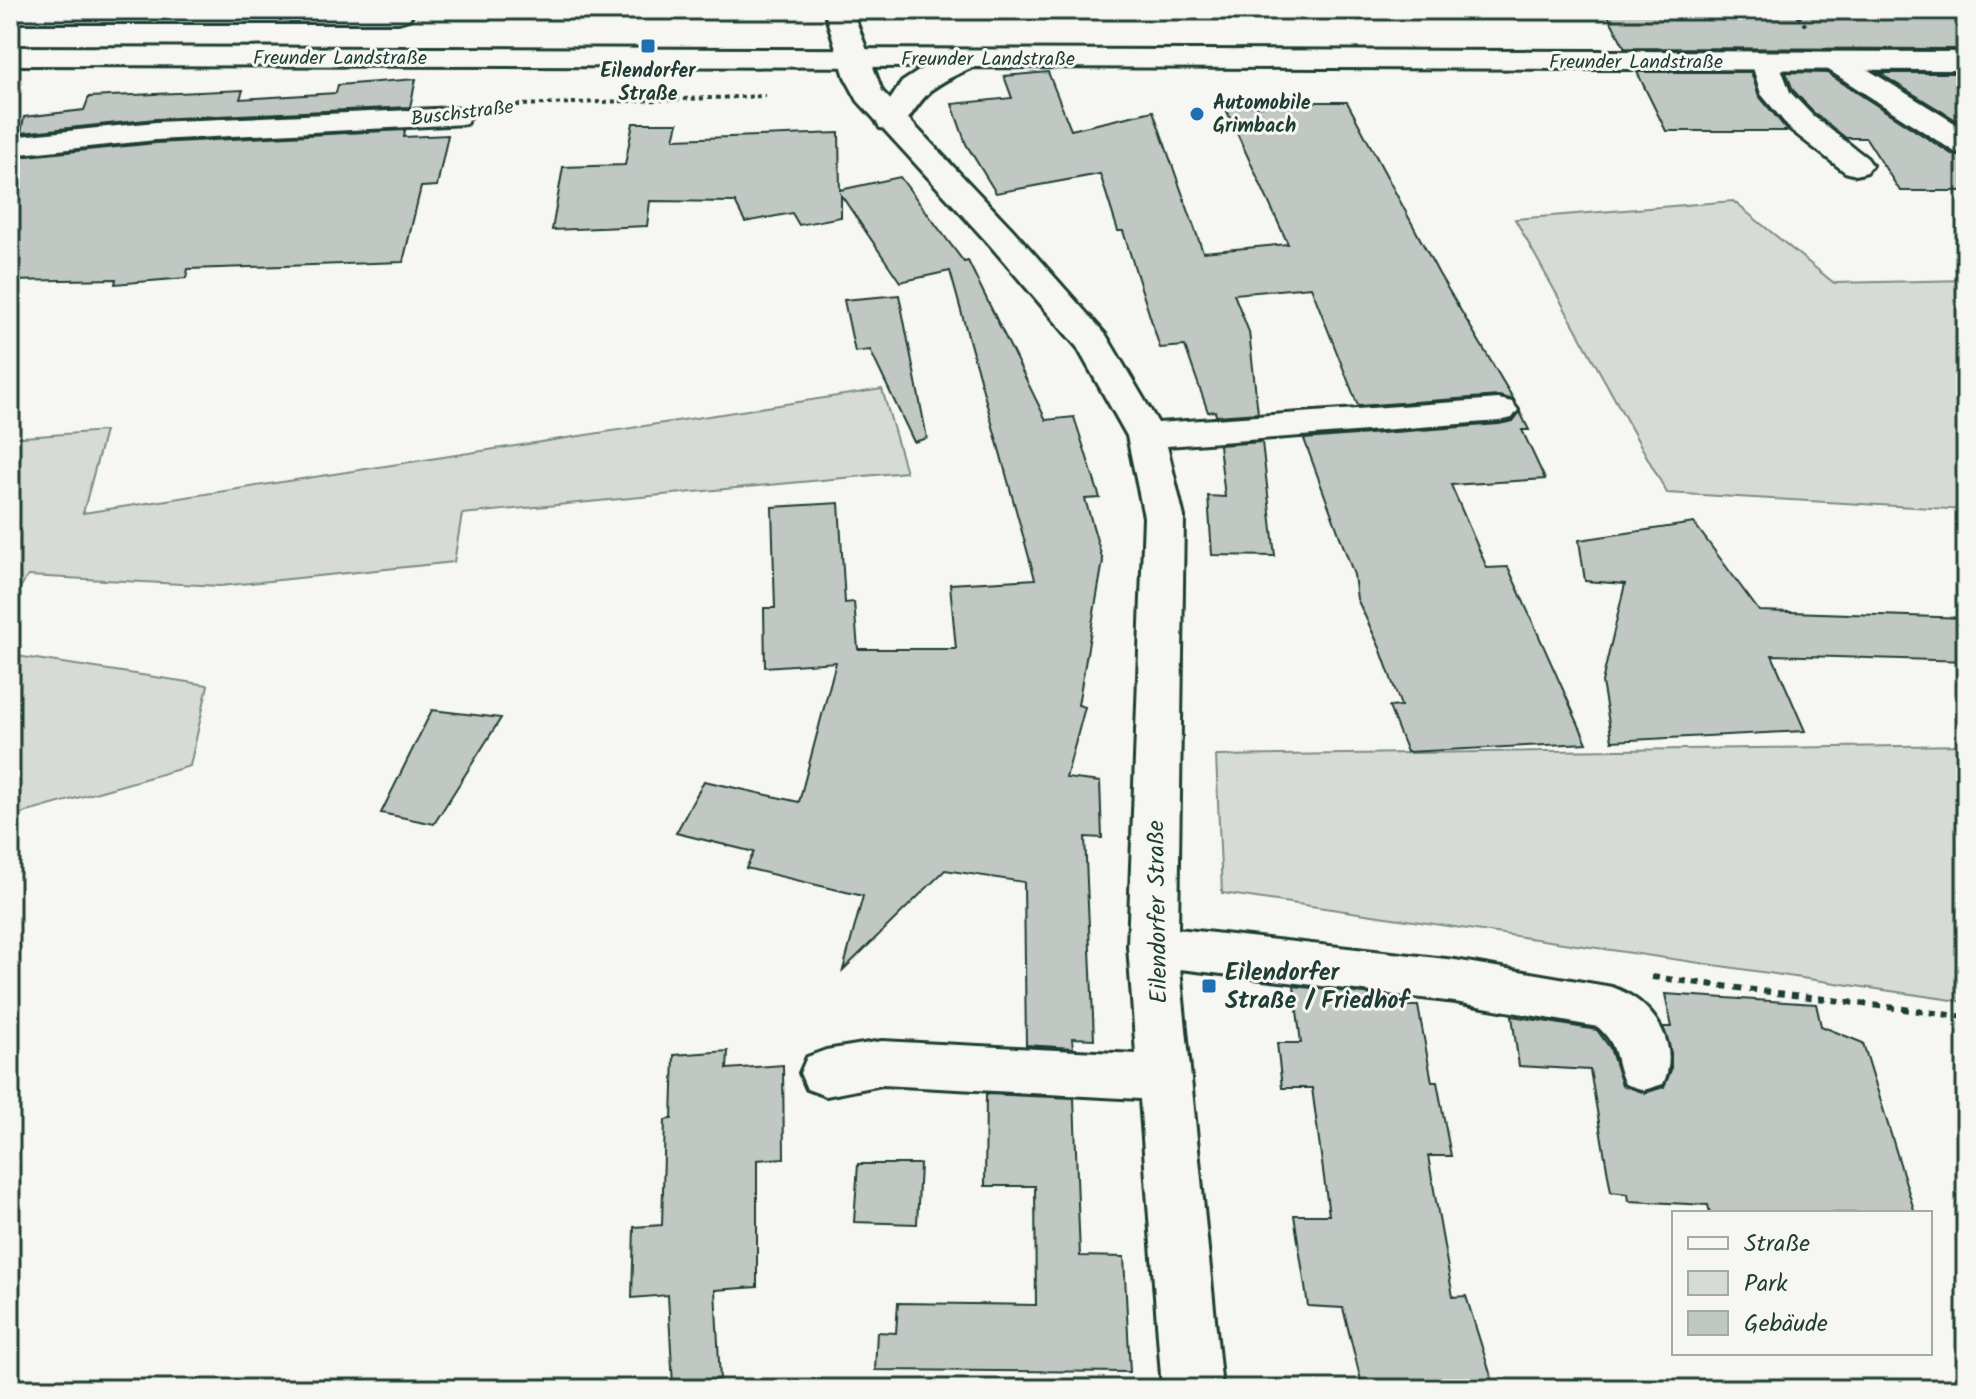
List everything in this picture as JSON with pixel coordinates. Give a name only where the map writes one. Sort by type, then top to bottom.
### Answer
[{"type":"street","name":"Eilendorfer Straße","points":[[838,10],[867,91],[1093,343],[1146,436],[1164,517],[1153,946],[1192,1389]]},
{"type":"street","points":[[124,56],[158,12]]},
{"type":"street","points":[[10,13],[399,13]]},
{"type":"street","name":"Freunder Landstraße","points":[[10,56],[1966,61]]},
{"type":"street","points":[[891,121],[905,93],[929,77],[971,58]]},
{"type":"street","points":[[1766,61],[1776,94],[1802,123],[1856,165]]},
{"type":"street","points":[[1834,61],[1966,145]]},
{"type":"street","name":"Buschstraße","points":[[10,146],[156,131],[455,117]]},
{"type":"street","points":[[1146,436],[1499,410]]},
{"type":"street","points":[[1153,946],[1455,981],[1612,1008],[1637,1031],[1644,1068]]},
{"type":"street","points":[[826,1073],[882,1063],[1164,1078]]},
{"type":"path","name":"Buschstraße","points":[[455,117],[494,105],[767,96]]},
{"type":"green space","points":[[1733,201],[1834,283],[1966,280],[1966,510],[1667,493],[1515,219]]},
{"type":"green space","points":[[882,389],[906,472],[462,514],[454,562],[220,586],[28,576],[10,602],[10,438],[105,431],[83,513]]},
{"type":"green space","points":[[10,655],[208,685],[190,766],[10,817]]},
{"type":"green space","points":[[1966,745],[1966,1002],[1222,893],[1216,756]]},
{"type":"building","points":[[1605,10],[1966,10],[1966,49],[1625,48]]},
{"type":"building","points":[[1048,72],[1071,130],[1153,111],[1203,252],[1288,244],[1224,105],[1347,102],[1439,274],[1514,400],[1499,396],[1358,406],[1311,287],[1234,294],[1249,332],[1258,413],[1216,416],[1215,411],[1208,412],[1185,346],[1160,348],[1123,231],[1118,231],[1100,174],[996,193],[966,144],[952,104],[1012,98],[1004,76]]},
{"type":"building","points":[[1637,72],[1751,72],[1759,96],[1788,131],[1666,131]]},
{"type":"building","points":[[1786,72],[1827,73],[1953,155],[1966,157],[1966,191],[1900,191],[1866,138],[1846,138],[1815,114],[1793,90]]},
{"type":"building","points":[[1879,73],[1966,73],[1966,126]]},
{"type":"building","points":[[416,79],[410,107],[156,119],[21,133],[24,117],[84,110],[89,97],[243,90],[240,99],[336,93],[338,85]]},
{"type":"building","points":[[633,123],[678,123],[674,139],[839,133],[840,190],[900,177],[964,262],[968,261],[1046,420],[1074,417],[1100,498],[1085,499],[1103,561],[1078,705],[1085,707],[1066,778],[1100,782],[1102,838],[1085,837],[1094,1039],[1072,1038],[1073,1048],[1026,1045],[1024,882],[945,870],[843,970],[863,896],[746,868],[754,852],[676,833],[704,781],[799,802],[836,662],[765,667],[764,608],[775,608],[772,507],[839,503],[845,603],[854,602],[858,649],[956,649],[950,584],[1035,579],[950,271],[900,282],[841,195],[841,217],[799,225],[792,213],[745,222],[735,202],[650,201],[647,226],[552,230],[563,167],[625,165]]},
{"type":"building","points":[[405,130],[404,137],[448,135],[437,186],[421,187],[403,262],[188,269],[186,278],[115,284],[116,279],[10,281],[10,199],[17,157],[156,143]]},
{"type":"building","points":[[899,295],[927,438],[914,442],[870,350],[855,352],[844,300]]},
{"type":"building","points":[[1520,412],[1529,430],[1522,430],[1545,479],[1451,485],[1487,568],[1508,567],[1587,743],[1407,752],[1389,707],[1401,706],[1380,648],[1357,599],[1354,575],[1304,439],[1499,424],[1513,421]]},
{"type":"building","points":[[1262,442],[1275,556],[1212,555],[1208,496],[1225,497],[1219,445]]},
{"type":"building","points":[[1694,523],[1759,611],[1966,618],[1966,661],[1772,655],[1805,731],[1612,741],[1602,682],[1625,584],[1585,581],[1579,540]]},
{"type":"building","points":[[432,710],[501,718],[434,824],[381,813]]},
{"type":"building","points":[[1294,986],[1383,996],[1385,1006],[1418,1006],[1432,1082],[1437,1082],[1451,1156],[1428,1156],[1453,1297],[1466,1296],[1495,1389],[1363,1389],[1343,1308],[1308,1306],[1294,1215],[1329,1215],[1312,1088],[1282,1088],[1277,1043],[1301,1043]]},
{"type":"building","points":[[1665,994],[1816,1004],[1821,1026],[1863,1043],[1914,1211],[1710,1211],[1708,1205],[1629,1201],[1628,1194],[1611,1192],[1590,1070],[1519,1066],[1512,1016],[1597,1030],[1610,1048],[1622,1085],[1645,1093],[1664,1087],[1671,1070],[1671,1053],[1663,1027],[1672,1027]]},
{"type":"building","points":[[728,1051],[727,1069],[783,1065],[784,1158],[757,1160],[757,1287],[715,1290],[720,1379],[673,1386],[668,1295],[632,1298],[634,1227],[662,1225],[665,1120],[672,1119],[674,1055]]},
{"type":"building","points":[[986,1094],[1074,1098],[1080,1256],[1124,1257],[1130,1372],[875,1370],[877,1332],[896,1333],[898,1303],[1036,1305],[1035,1186],[985,1186]]},
{"type":"building","points":[[858,1164],[920,1164],[917,1224],[854,1222]]},
{"type":"place","name":"Eilendorfer Straße","points":[[648,46]]},
{"type":"place","name":"Automobile Grimbach","points":[[1197,114]]},
{"type":"place","name":"Eilendorfer Straße / Friedhof","points":[[1209,986]]}]
